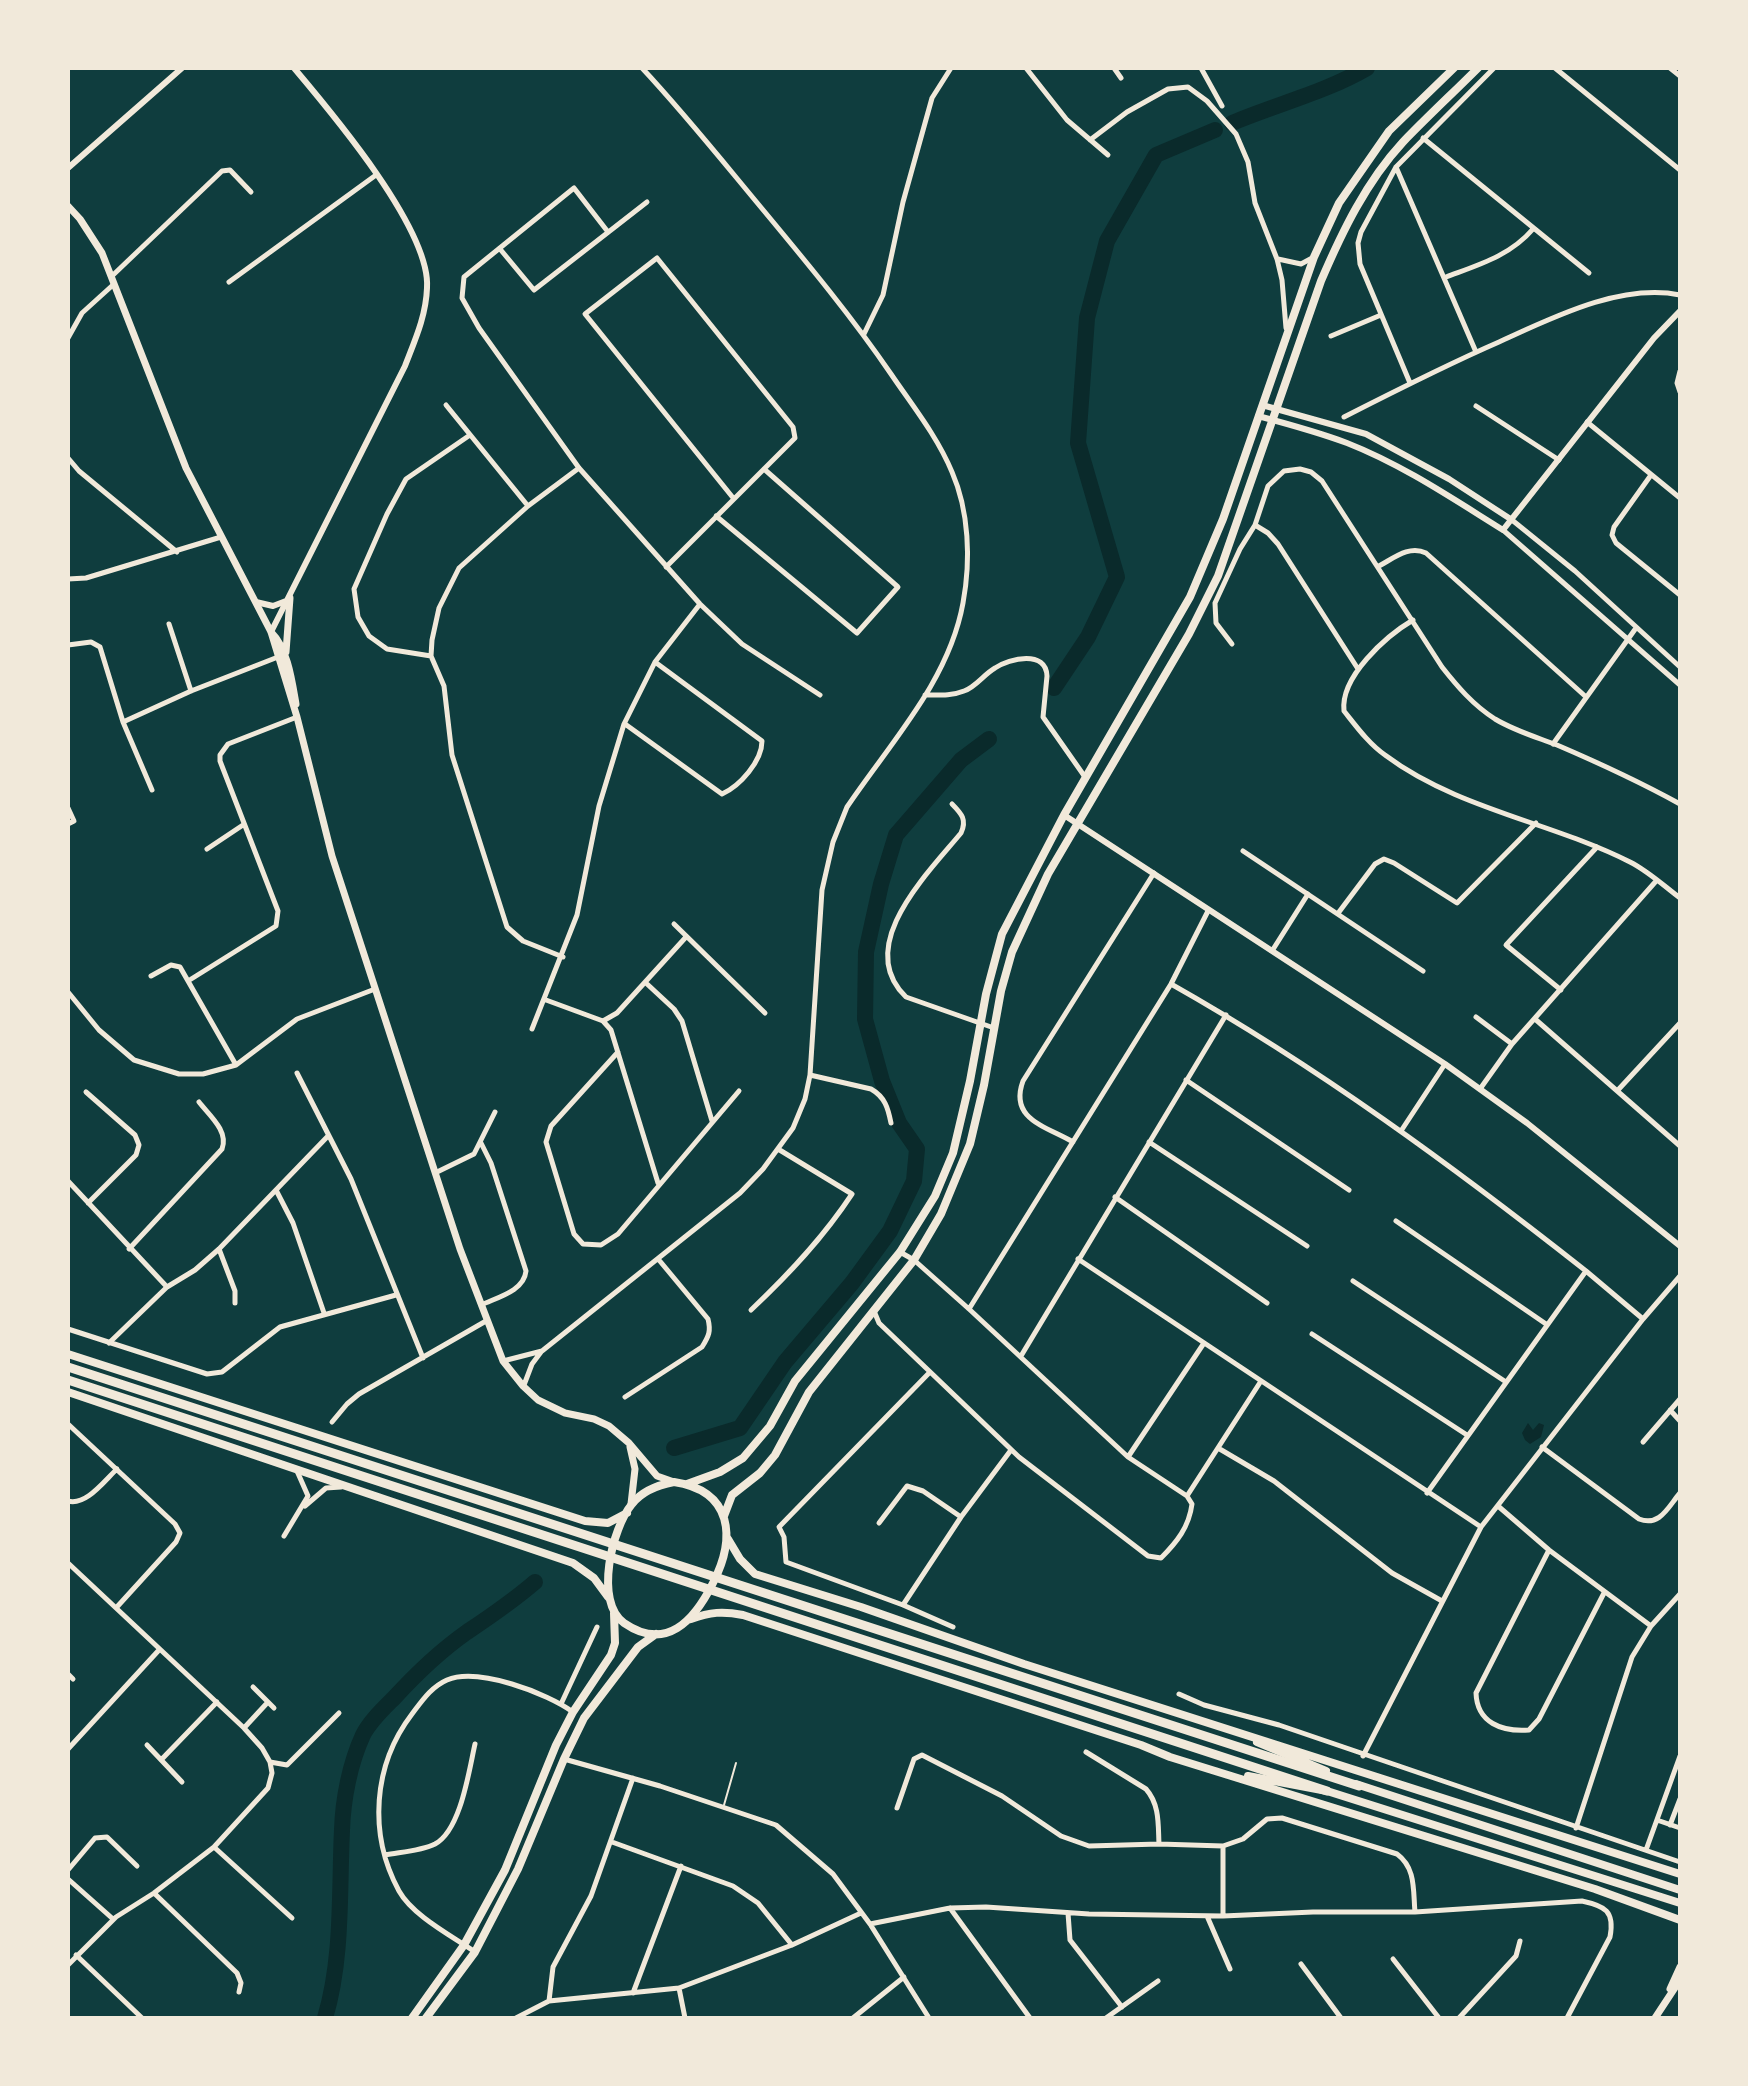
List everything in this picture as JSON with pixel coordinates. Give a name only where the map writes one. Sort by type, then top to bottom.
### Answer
[{"type":"highway","points":[[68,1367],[1359,1786]]},
{"type":"highway","points":[[68,1380],[1327,1791]]},
{"type":"main road","points":[[687,1484],[720,1472],[743,1458],[770,1426],[795,1381],[900,1252],[935,1196],[953,1153],[1002,934],[1064,815],[1190,597],[1223,519],[1314,257],[1339,203],[1389,131],[1454,68]]},
{"type":"main road","points":[[724,1516],[732,1495],[760,1473],[775,1455],[809,1392],[914,1260],[941,1214],[970,1144],[1001,991],[1021,930],[1048,874],[1189,634],[1218,576],[1340,235],[1402,144],[1478,68]]},
{"type":"main road","points":[[68,206],[95,241],[186,468],[271,632],[278,638],[332,856],[435,1173],[486,1321],[503,1361],[523,1386],[547,1405],[609,1426],[629,1443],[657,1476],[687,1484],[715,1501],[724,1516],[728,1539],[740,1559],[755,1574],[1024,1664],[1680,1874]]},
{"type":"main road","points":[[282,659],[290,598]]},
{"type":"main road","points":[[68,1354],[585,1521],[608,1523],[658,1486],[674,1482]]},
{"type":"main road","points":[[68,1392],[573,1563],[594,1578],[608,1597],[614,1613],[615,1643],[611,1655],[573,1712],[556,1745],[505,1870],[464,1945],[412,2018]]},
{"type":"main road","points":[[608,1597],[609,1564],[629,1509],[635,1469],[629,1443]]},
{"type":"main road","points":[[691,1619],[719,1571],[728,1539]]},
{"type":"main road","points":[[614,1613],[634,1630],[649,1635],[668,1632],[709,1612],[743,1615],[1170,1757],[1595,1889],[1680,1920]]},
{"type":"main road","points":[[426,2018],[475,1952],[518,1869],[584,1718],[638,1647],[656,1634]]},
{"type":"main road","points":[[1220,1725],[1359,1786],[1680,1890]]},
{"type":"main road","points":[[1170,1757],[1292,1786],[1327,1791],[1680,1903]]},
{"type":"main road","points":[[1658,2017],[1680,1967]]},
{"type":"main road","points":[[1664,2002],[1680,1980]]},
{"type":"street","points":[[68,168],[182,68]]},
{"type":"street","points":[[271,632],[405,366],[423,320],[428,286],[422,256],[410,229],[343,128],[294,68]]},
{"type":"street","points":[[523,1386],[532,1364],[542,1351],[740,1193],[763,1169],[793,1128],[805,1099],[810,1075],[822,890],[833,842],[847,807],[925,695],[947,655],[963,604],[967,557],[963,509],[943,453],[864,334],[642,68]]},
{"type":"street","points":[[864,334],[883,295],[903,202],[932,98],[951,68]]},
{"type":"street","points":[[1026,68],[1067,120],[1108,155]]},
{"type":"street","points":[[1114,68],[1121,78]]},
{"type":"street","points":[[1201,68],[1222,106]]},
{"type":"street","points":[[1410,383],[1360,264],[1358,243],[1396,167],[1494,68]]},
{"type":"street","points":[[1555,68],[1680,170]]},
{"type":"street","points":[[1670,68],[1680,76]]},
{"type":"street","points":[[1090,140],[1127,112],[1161,92],[1188,87],[1207,101],[1239,140],[1248,162],[1260,219],[1277,259],[1285,297],[1286,337]]},
{"type":"street","points":[[1423,138],[1589,273]]},
{"type":"street","points":[[1396,167],[1476,352]]},
{"type":"street","points":[[68,338],[82,313],[222,171],[230,170],[251,192]]},
{"type":"street","points":[[229,282],[376,175]]},
{"type":"street","points":[[608,232],[574,188],[464,277],[462,298],[479,328],[579,468],[666,567],[742,644],[820,695]]},
{"type":"street","points":[[500,249],[534,290],[647,202]]},
{"type":"street","points":[[1446,277],[1506,253],[1533,229]]},
{"type":"street","points":[[1277,259],[1301,264],[1314,257]]},
{"type":"street","points":[[666,567],[716,516],[734,499],[795,438],[793,427],[657,258],[585,314],[734,499]]},
{"type":"street","points":[[1344,417],[1410,383],[1566,312],[1607,299],[1657,292],[1680,295]]},
{"type":"street","points":[[1503,530],[1654,338],[1680,311]]},
{"type":"street","points":[[1331,336],[1381,315]]},
{"type":"street","points":[[1680,371],[1677,383],[1680,392]]},
{"type":"street","points":[[446,405],[528,506]]},
{"type":"street","points":[[1262,405],[1366,434],[1393,447],[1512,520],[1575,571],[1680,667]]},
{"type":"street","points":[[1476,406],[1559,460]]},
{"type":"street","points":[[1258,416],[1350,444],[1402,469],[1503,530],[1680,685]]},
{"type":"street","points":[[1587,422],[1680,498]]},
{"type":"street","points":[[431,656],[387,649],[369,636],[358,617],[354,589],[406,479],[470,435]]},
{"type":"street","points":[[68,458],[79,471],[177,552]]},
{"type":"street","points":[[563,957],[523,941],[507,927],[452,755],[444,686],[431,656],[439,608],[459,568],[528,506],[579,468]]},
{"type":"street","points":[[716,516],[857,633],[898,587],[764,469]]},
{"type":"street","points":[[1232,644],[1216,623],[1215,603],[1255,525],[1268,486],[1284,471],[1300,469],[1311,472],[1322,481],[1442,667],[1462,692],[1493,718],[1527,736],[1629,777],[1680,804]]},
{"type":"street","points":[[1651,475],[1614,527],[1612,535],[1616,543],[1680,595]]},
{"type":"street","points":[[1255,525],[1278,544],[1358,669]]},
{"type":"street","points":[[70,580],[221,537]]},
{"type":"street","points":[[1379,566],[1408,551],[1418,549],[1426,553],[1585,696]]},
{"type":"street","points":[[256,602],[273,606],[290,598]]},
{"type":"street","points":[[532,1029],[577,915],[599,806],[624,724],[655,662],[700,604]]},
{"type":"street","points":[[1413,620],[1392,632],[1358,669],[1345,693],[1344,711],[1382,754],[1416,776],[1457,795],[1536,823],[1633,864],[1680,898]]},
{"type":"street","points":[[169,624],[191,691]]},
{"type":"street","points":[[1553,744],[1636,628]]},
{"type":"street","points":[[68,645],[91,642],[100,647],[123,722],[152,790]]},
{"type":"street","points":[[123,722],[191,691],[282,659]]},
{"type":"street","points":[[925,695],[960,693],[995,667],[1020,659],[1041,661],[1047,669],[1045,722],[1086,778]]},
{"type":"street","points":[[624,724],[722,794],[734,789],[762,752],[762,741],[655,662]]},
{"type":"street","points":[[188,981],[276,926],[279,919],[220,755],[228,744],[297,716]]},
{"type":"street","points":[[952,804],[962,814],[964,825],[961,833],[923,879],[896,920],[887,952],[887,964],[896,988],[906,997],[994,1028]]},
{"type":"street","points":[[68,808],[74,821],[68,824]]},
{"type":"street","points":[[1064,815],[1445,1064],[1527,1123],[1680,1246]]},
{"type":"street","points":[[1339,912],[1375,864],[1384,859],[1457,903],[1536,823]]},
{"type":"street","points":[[207,849],[243,825]]},
{"type":"street","points":[[1561,990],[1506,945],[1597,847]]},
{"type":"street","points":[[1243,851],[1339,912],[1423,971]]},
{"type":"street","points":[[1073,1142],[1027,1116],[1020,1108],[1019,1092],[1154,873]]},
{"type":"street","points":[[1480,1089],[1512,1044],[1657,880]]},
{"type":"street","points":[[1272,951],[1308,894]]},
{"type":"street","points":[[969,1309],[1171,984],[1208,911]]},
{"type":"street","points":[[674,924],[765,1013]]},
{"type":"street","points":[[603,1021],[617,1013],[686,937]]},
{"type":"street","points":[[151,976],[176,964],[236,1065]]},
{"type":"street","points":[[646,983],[674,1009],[682,1021],[712,1121]]},
{"type":"street","points":[[1171,984],[1226,1015],[1401,1131],[1477,1185],[1643,1319]]},
{"type":"street","points":[[68,992],[99,1030],[134,1060],[179,1074],[203,1074],[236,1065],[297,1019],[375,989]]},
{"type":"street","points":[[545,1000],[603,1021],[611,1030],[658,1184]]},
{"type":"street","points":[[1021,1356],[1226,1015]]},
{"type":"street","points":[[1476,1017],[1512,1044]]},
{"type":"street","points":[[1535,1019],[1679,1143]]},
{"type":"street","points":[[1618,1090],[1680,1023]]},
{"type":"street","points":[[618,1052],[551,1126],[546,1142],[574,1234],[583,1244],[601,1245],[618,1234],[739,1091]]},
{"type":"street","points":[[1401,1131],[1445,1064]]},
{"type":"street","points":[[297,1073],[351,1179],[423,1358]]},
{"type":"street","points":[[810,1075],[871,1089],[883,1099],[891,1123]]},
{"type":"street","points":[[1186,1080],[1349,1190]]},
{"type":"street","points":[[86,1092],[135,1135],[139,1145],[136,1155],[88,1203]]},
{"type":"street","points":[[129,1249],[222,1149],[225,1141],[222,1132],[199,1102]]},
{"type":"street","points":[[435,1173],[474,1154],[495,1112]]},
{"type":"street","points":[[109,1343],[167,1287],[195,1270],[219,1249],[328,1136]]},
{"type":"street","points":[[1149,1142],[1307,1246]]},
{"type":"street","points":[[481,1143],[491,1163],[526,1271],[525,1280],[518,1287],[481,1306]]},
{"type":"street","points":[[751,1310],[793,1271],[820,1240],[852,1194],[778,1149]]},
{"type":"street","points":[[68,1181],[167,1287]]},
{"type":"street","points":[[276,1190],[290,1215],[324,1313]]},
{"type":"street","points":[[1115,1197],[1267,1303]]},
{"type":"street","points":[[1396,1221],[1546,1324]]},
{"type":"street","points":[[219,1249],[235,1291],[235,1303]]},
{"type":"street","points":[[873,1310],[878,1322],[1043,1478],[1148,1556],[1161,1558],[1175,1544],[1190,1520],[1192,1504],[1187,1496],[1128,1457],[969,1309],[914,1260],[900,1252]]},
{"type":"street","points":[[1078,1259],[1481,1527]]},
{"type":"street","points":[[625,1397],[702,1347],[711,1329],[708,1319],[659,1260]]},
{"type":"street","points":[[1427,1493],[1586,1271]]},
{"type":"street","points":[[1363,1756],[1481,1527],[1680,1276]]},
{"type":"street","points":[[1353,1281],[1506,1382]]},
{"type":"street","points":[[68,1329],[215,1374],[222,1372],[273,1330],[396,1295]]},
{"type":"street","points":[[332,1422],[359,1394],[486,1321]]},
{"type":"street","points":[[863,1321],[878,1322]]},
{"type":"street","points":[[1312,1334],[1467,1435]]},
{"type":"street","points":[[1128,1457],[1204,1343]]},
{"type":"street","points":[[503,1361],[542,1351]]},
{"type":"street","points":[[930,1372],[779,1527],[784,1537],[786,1562],[953,1627]]},
{"type":"street","points":[[1187,1496],[1261,1381]]},
{"type":"street","points":[[1643,1442],[1680,1399]]},
{"type":"street","points":[[1670,1410],[1680,1421]]},
{"type":"street","points":[[68,1424],[175,1524],[180,1533],[176,1542],[116,1608]]},
{"type":"street","points":[[1542,1447],[1639,1519],[1650,1523],[1657,1521],[1680,1493]]},
{"type":"street","points":[[1218,1448],[1274,1481],[1392,1573],[1442,1601]]},
{"type":"street","points":[[903,1605],[961,1517],[1011,1450]]},
{"type":"street","points":[[68,1501],[76,1503],[84,1500],[117,1469]]},
{"type":"street","points":[[284,1536],[308,1496],[297,1471]]},
{"type":"street","points":[[879,1523],[907,1486],[913,1485],[961,1517]]},
{"type":"street","points":[[302,1509],[326,1488],[342,1487]]},
{"type":"street","points":[[1498,1506],[1549,1550],[1651,1626]]},
{"type":"street","points":[[1549,1550],[1476,1693],[1476,1707],[1482,1718],[1513,1731],[1529,1730],[1539,1719],[1604,1593]]},
{"type":"street","points":[[68,1563],[244,1728],[262,1748],[272,1770],[268,1788],[214,1847],[154,1893],[113,1919],[68,1965]]},
{"type":"street","points":[[1576,1828],[1632,1657],[1651,1626],[1680,1594]]},
{"type":"street","points":[[561,1704],[597,1627]]},
{"type":"street","points":[[68,1749],[159,1650]]},
{"type":"street","points":[[475,1952],[409,1906],[400,1892],[385,1855],[378,1808],[386,1757],[401,1728],[429,1692],[448,1680],[482,1676],[561,1704],[573,1712]]},
{"type":"street","points":[[253,1687],[274,1708]]},
{"type":"street","points":[[1179,1694],[1204,1705],[1279,1725],[1680,1862]]},
{"type":"street","points":[[161,1760],[217,1702]]},
{"type":"street","points":[[244,1728],[268,1702]]},
{"type":"street","points":[[270,1762],[287,1765],[339,1713]]},
{"type":"street","points":[[385,1855],[432,1845],[443,1837],[462,1804],[475,1744]]},
{"type":"street","points":[[147,1745],[182,1782]]},
{"type":"street","points":[[1086,1752],[1146,1789],[1152,1796],[1159,1844]]},
{"type":"street","points":[[897,1808],[914,1759],[922,1755],[1002,1796],[1061,1836],[1089,1846],[1223,1846],[1243,1839],[1267,1819],[1274,1817],[1397,1854],[1407,1862],[1413,1876],[1415,1912]]},
{"type":"street","points":[[1646,1850],[1680,1756]]},
{"type":"street","points":[[564,1759],[776,1825],[833,1874],[870,1924],[929,2018]]},
{"type":"street","points":[[549,2001],[553,1967],[591,1896],[633,1778]]},
{"type":"street","points":[[1670,1825],[1680,1799]]},
{"type":"street","points":[[1657,1820],[1680,1828]]},
{"type":"street","points":[[68,1870],[95,1838],[101,1836],[107,1837],[137,1866]]},
{"type":"street","points":[[612,1842],[733,1886],[758,1903],[792,1945]]},
{"type":"street","points":[[1223,1846],[1223,1916]]},
{"type":"street","points":[[214,1847],[292,1918]]},
{"type":"street","points":[[633,1994],[681,1866]]},
{"type":"street","points":[[68,1879],[113,1919]]},
{"type":"street","points":[[154,1893],[237,1973],[241,1983],[239,1992]]},
{"type":"street","points":[[870,1924],[950,1908],[1223,1916],[1415,1912],[1582,1901],[1608,1911],[1613,1924],[1610,1937],[1567,2018]]},
{"type":"street","points":[[950,1908],[1030,2018]]},
{"type":"street","points":[[516,2018],[549,2001],[679,1988],[792,1945],[861,1913]]},
{"type":"street","points":[[1068,1913],[1070,1940],[1122,2007]]},
{"type":"street","points":[[1207,1916],[1230,1969]]},
{"type":"street","points":[[1459,2018],[1516,1956],[1520,1941]]},
{"type":"street","points":[[76,1955],[142,2018]]},
{"type":"street","points":[[1393,1959],[1439,2018]]},
{"type":"street","points":[[1301,1964],[1341,2018]]},
{"type":"street","points":[[853,2018],[904,1977]]},
{"type":"street","points":[[1106,2018],[1158,1981]]},
{"type":"street","points":[[679,1988],[685,2018]]},
{"type":"lane","points":[[723,1806],[736,1763]]},
{"type":"water","points":[[1528,1423],[1533,1430],[1539,1423],[1544,1425],[1541,1437],[1530,1444],[1522,1433]]},
{"type":"waterway","points":[[1232,123],[1318,91],[1367,68]]},
{"type":"waterway","points":[[1054,688],[1088,637],[1117,577],[1078,443],[1087,318],[1107,241],[1156,155],[1215,130]]},
{"type":"waterway","points":[[674,1448],[740,1428],[785,1362],[852,1283],[890,1231],[914,1181],[917,1149],[899,1123],[882,1081],[865,1019],[866,952],[896,835],[961,760],[989,739]]},
{"type":"waterway","points":[[325,2018],[335,1972],[344,1806],[351,1769],[363,1735],[381,1711],[438,1655],[535,1582]]}]
